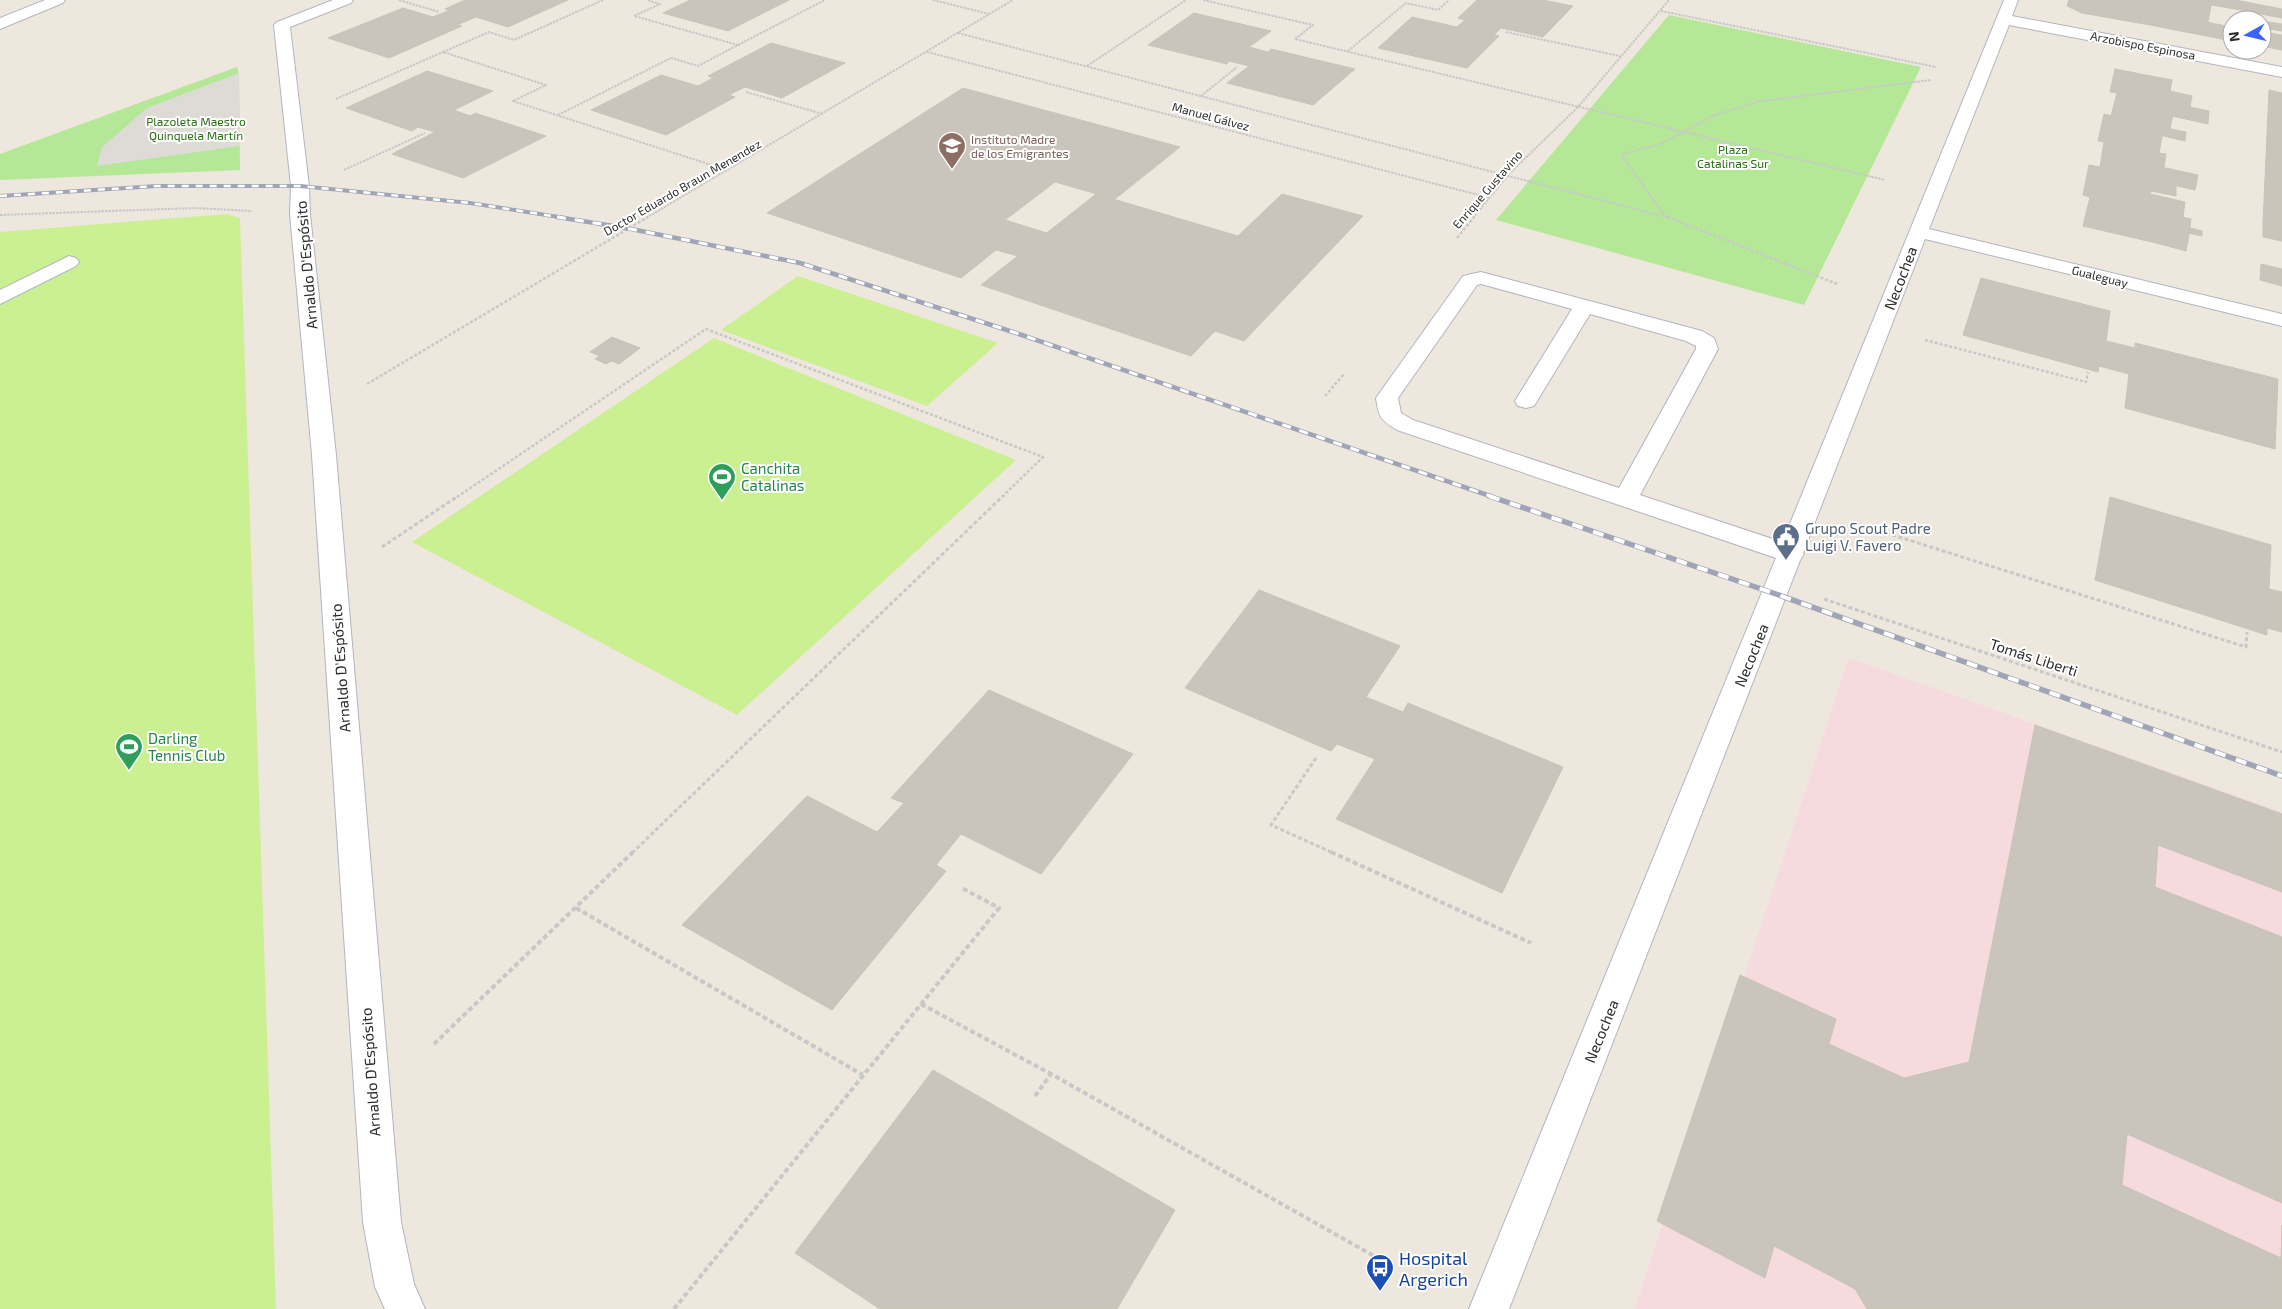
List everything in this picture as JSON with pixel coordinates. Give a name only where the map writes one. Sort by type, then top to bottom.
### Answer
[{"type":"street","points":[[0,24],[58,0]]},
{"type":"street","name":"Arnaldo D'Espósito","points":[[346,0],[282,25],[300,186],[300,214],[324,454],[382,1222],[395,1287],[405,1309]]},
{"type":"street","name":"Arzobispo Espinosa","points":[[2007,10],[2282,72]]},
{"type":"street","name":"Necochea","points":[[1490,1309],[2007,10]]},
{"type":"street","name":"Gualeguay","points":[[1918,232],[2282,320]]},
{"type":"street","points":[[0,298],[69,262]]},
{"type":"street","points":[[1626,498],[1707,349],[1706,343],[1694,336],[1481,278],[1470,280],[1388,398],[1390,416],[1405,424],[1626,498],[1785,569]]},
{"type":"street","points":[[1526,401],[1585,306]]},
{"type":"path","points":[[399,0],[439,12]]},
{"type":"path","points":[[332,101],[489,32],[514,40],[604,0]]},
{"type":"path","points":[[647,0],[660,4],[634,16],[738,45]]},
{"type":"path","points":[[557,115],[671,58],[698,66],[825,0]]},
{"type":"path","points":[[933,0],[990,14]]},
{"type":"path","name":"Doctor Eduardo Braun Menendez","points":[[360,388],[824,114],[1012,0]]},
{"type":"path","points":[[1086,66],[1186,0]]},
{"type":"path","points":[[1204,0],[1313,25],[1295,39],[1561,101],[1681,133],[1885,180]]},
{"type":"path","points":[[1348,52],[1406,3],[1438,10],[1449,0]]},
{"type":"path","name":"Enrique Gustavino","points":[[1452,244],[1508,175],[1578,107],[1669,0]]},
{"type":"path","points":[[1660,11],[1938,67]]},
{"type":"path","points":[[1506,32],[1620,56]]},
{"type":"path","points":[[958,33],[1666,217],[1837,284]]},
{"type":"path","points":[[442,52],[546,85],[514,101],[728,170]]},
{"type":"path","name":"Manuel Gálvez","points":[[927,52],[1490,198]]},
{"type":"path","points":[[1201,96],[1237,67]]},
{"type":"path","points":[[1666,217],[1621,155],[1663,143],[1715,115],[1761,101],[1932,80]]},
{"type":"path","points":[[746,92],[824,114]]},
{"type":"path","points":[[340,170],[349,169],[426,134]]},
{"type":"path","points":[[0,215],[196,208],[300,214]]},
{"type":"path","points":[[1881,328],[2086,382],[2088,372]]},
{"type":"path","points":[[376,551],[706,329],[1043,457],[434,1044]]},
{"type":"path","points":[[1325,396],[1344,374]]},
{"type":"path","points":[[1809,509],[2246,647],[2247,632]]},
{"type":"path","name":"Tomás Liberti","points":[[1785,569],[2282,752]]},
{"type":"path","points":[[1316,758],[1271,825],[1531,943]]},
{"type":"path","points":[[674,1309],[999,908],[962,888]]},
{"type":"path","points":[[576,908],[863,1075]]},
{"type":"path","points":[[921,1004],[1051,1074],[1383,1261]]},
{"type":"path","points":[[1035,1096],[1051,1074]]},
{"type":"shaded area","points":[[239,73],[240,146],[97,166],[102,147],[147,108]]},
{"type":"shaded area","points":[[1849,658],[2282,812],[2282,1309],[1635,1309]]},
{"type":"green space","name":"Plaza Catalinas Sur","points":[[1669,15],[1921,67],[1804,305],[1496,220]]},
{"type":"green space","name":"Plazoleta Maestro Quinquela Martín","points":[[237,67],[239,74],[240,170],[0,180],[0,154]]},
{"type":"green space","name":"Darling Tennis Club","points":[[226,214],[240,218],[276,1309],[0,1309],[0,232]]},
{"type":"green space","points":[[798,276],[998,343],[927,406],[721,330]]},
{"type":"green space","name":"Canchita Catalinas","points":[[714,338],[1016,460],[737,715],[412,542]]},
{"type":"building","points":[[465,0],[568,0],[508,27],[476,17],[457,25],[462,26],[389,58],[328,38],[403,8],[433,17],[450,10],[445,9]]},
{"type":"building","points":[[690,0],[789,0],[728,31],[663,13]]},
{"type":"building","points":[[1477,0],[1542,0],[1573,6],[1543,37],[1501,28],[1494,35],[1499,36],[1467,68],[1378,48],[1412,17],[1457,27],[1465,20],[1458,18]]},
{"type":"building","points":[[2069,0],[2087,0],[2153,12],[2150,25],[2082,13],[2067,6]]},
{"type":"building","points":[[2087,0],[2122,0],[2120,6]]},
{"type":"building","points":[[2122,0],[2182,0],[2211,5],[2208,22],[2120,6]]},
{"type":"building","points":[[2182,0],[2236,0],[2235,9]]},
{"type":"building","points":[[2235,0],[2282,9],[2282,18],[2272,16],[2272,10],[2235,9]]},
{"type":"building","points":[[2153,12],[2222,25],[2222,39],[2150,25]]},
{"type":"building","points":[[1194,13],[1271,31],[1249,47],[1268,52],[1271,49],[1355,69],[1313,105],[1227,83],[1249,66],[1229,61],[1227,64],[1148,45]]},
{"type":"building","points":[[2272,22],[2282,24],[2282,31],[2272,30]]},
{"type":"building","points":[[2272,34],[2282,35],[2282,50],[2272,48]]},
{"type":"building","points":[[771,43],[845,63],[782,98],[745,87],[729,95],[735,97],[666,135],[591,110],[661,75],[698,86],[713,78],[708,76]]},
{"type":"building","points":[[2115,69],[2172,80],[2168,103],[2175,104],[2170,129],[2161,127],[2159,135],[2162,136],[2159,153],[2166,154],[2164,167],[2161,167],[2159,182],[2152,180],[2148,209],[2155,211],[2152,242],[2083,226],[2090,197],[2083,195],[2089,165],[2100,167],[2104,142],[2098,141],[2104,114],[2111,116],[2117,93],[2110,92]]},
{"type":"building","points":[[427,71],[493,91],[454,110],[470,116],[475,113],[546,136],[463,178],[392,154],[435,132],[418,127],[412,131],[346,108]]},
{"type":"building","points":[[963,88],[1180,147],[1115,199],[1055,182],[1005,220],[1047,233],[1018,256],[996,250],[961,278],[767,213]]},
{"type":"building","points":[[2269,90],[2282,93],[2282,229],[2263,224]]},
{"type":"building","points":[[2170,91],[2192,96],[2190,107],[2168,103]]},
{"type":"building","points":[[2175,104],[2209,111],[2208,124],[2172,116]]},
{"type":"building","points":[[2161,127],[2186,132],[2185,141],[2159,135]]},
{"type":"building","points":[[2161,167],[2198,175],[2195,190],[2159,182]]},
{"type":"building","points":[[2152,180],[2176,186],[2176,196],[2151,191]]},
{"type":"building","points":[[1096,194],[1238,236],[1282,194],[1363,216],[1244,341],[1215,331],[1191,356],[981,285]]},
{"type":"building","points":[[2150,194],[2185,202],[2183,217],[2148,209]]},
{"type":"building","points":[[2155,211],[2191,219],[2190,228],[2202,231],[2202,236],[2153,226]]},
{"type":"building","points":[[2263,224],[2282,229],[2282,241],[2263,237]]},
{"type":"building","points":[[2153,226],[2189,234],[2186,251],[2152,242]]},
{"type":"building","points":[[2261,264],[2282,269],[2282,286],[2260,280]]},
{"type":"building","points":[[1981,278],[2110,311],[2106,341],[2135,348],[2135,343],[2278,379],[2275,449],[2125,408],[2129,374],[2099,366],[2098,372],[1963,335]]},
{"type":"building","points":[[612,337],[640,348],[619,364],[612,361],[606,364],[595,359],[600,356],[590,352]]},
{"type":"building","points":[[2110,497],[2271,545],[2269,589],[2282,592],[2282,632],[2267,628],[2267,635],[2095,580]]},
{"type":"building","points":[[1259,590],[1400,646],[1366,697],[1403,712],[1408,703],[1563,767],[1502,893],[1336,819],[1375,759],[1337,744],[1331,751],[1185,688]]},
{"type":"building","points":[[989,690],[1133,754],[1041,874],[961,834],[936,865],[946,871],[832,1010],[682,925],[807,796],[877,832],[904,803],[891,798]]},
{"type":"building","points":[[2035,725],[2282,814],[2282,892],[2158,845],[2155,887],[2282,937],[2282,1203],[2127,1134],[2122,1185],[2281,1258],[2282,1225],[2282,1309],[1867,1309],[1855,1289],[1774,1246],[1765,1278],[1657,1221],[1740,975],[1836,1019],[1829,1044],[1904,1078],[1969,1062]]},
{"type":"building","points":[[933,1070],[1175,1210],[1117,1309],[880,1309],[795,1253]]},
{"type":"railway","points":[[0,196],[157,186],[300,186],[470,203],[565,218]]},
{"type":"railway","points":[[557,217],[626,228],[800,263],[1016,333],[1493,497]]},
{"type":"railway","points":[[1489,496],[1776,594],[2282,776]]},
{"type":"place","name":"Instituto Madre de los Emigrantes","points":[[952,170]]},
{"type":"place","name":"Canchita Catalinas","points":[[722,501]]},
{"type":"place","name":"Grupo Scout Padre Luigi V. Favero","points":[[1786,561]]},
{"type":"place","name":"Darling Tennis Club","points":[[129,771]]},
{"type":"place","name":"Hospital Argerich","points":[[1380,1292]]}]
